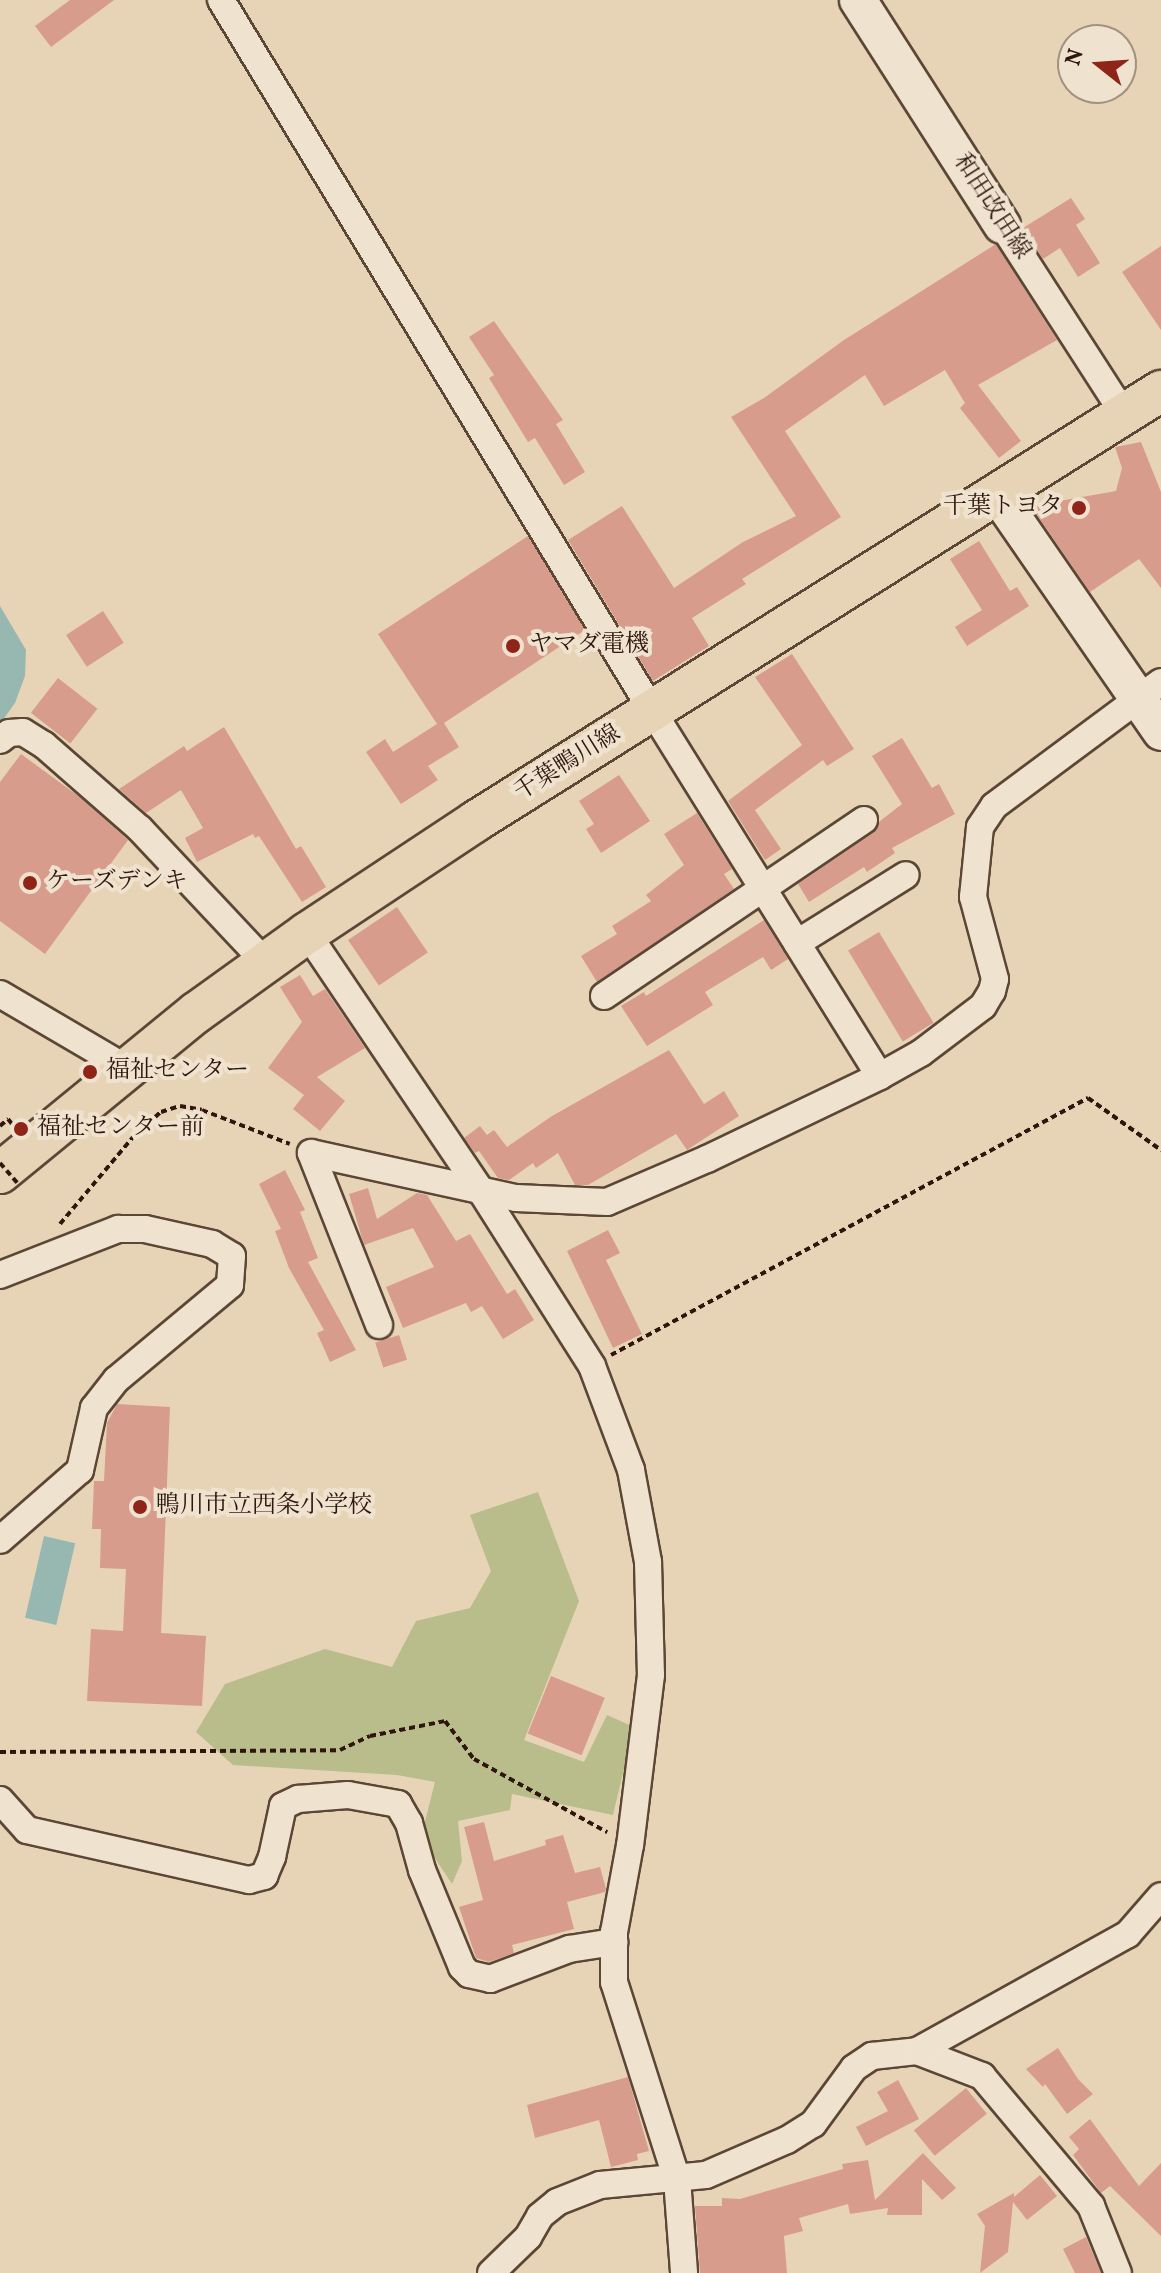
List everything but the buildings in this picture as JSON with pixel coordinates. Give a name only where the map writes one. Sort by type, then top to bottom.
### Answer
[{"type":"main road","name":"千葉鴨川線","points":[[9,1179],[128,1069],[307,933],[476,821],[1161,391]]},
{"type":"street","points":[[221,0],[653,712],[880,1076]]},
{"type":"street","name":"和田改田線","points":[[858,0],[1124,414]]},
{"type":"street","points":[[997,494],[1148,690],[1161,732]]},
{"type":"street","points":[[311,1153],[516,1198],[607,1202],[880,1076],[921,1053],[983,1006],[992,991],[995,979],[973,897],[980,827],[994,806],[1148,690]]},
{"type":"street","points":[[0,740],[9,733],[23,732],[44,745],[140,829],[265,962]]},
{"type":"street","points":[[604,996],[864,820]]},
{"type":"street","points":[[797,943],[906,875]]},
{"type":"street","points":[[307,933],[481,1191],[592,1366],[631,1470],[648,1562],[651,1675],[630,1845],[614,1942],[614,1982],[677,2179],[684,2273]]},
{"type":"street","points":[[0,994],[128,1069]]},
{"type":"street","points":[[311,1153],[379,1325]]},
{"type":"street","points":[[0,1275],[118,1229],[145,1229],[212,1244],[232,1256],[230,1285],[116,1380],[94,1408],[80,1470],[0,1540]]},
{"type":"street","points":[[0,1800],[27,1830],[249,1880],[264,1876],[272,1857],[283,1806],[298,1799],[348,1795],[398,1804],[409,1823],[422,1870],[469,1974],[490,1979],[569,1949],[614,1942]]},
{"type":"street","points":[[491,2273],[528,2237],[540,2216],[557,2202],[600,2185],[706,2175],[787,2140],[813,2124],[854,2068],[872,2056],[917,2051],[1128,1934],[1161,1896]]},
{"type":"street","points":[[917,2051],[982,2076],[1091,2206],[1118,2273]]},
{"type":"path","points":[[592,1366],[1088,1098],[1161,1150]]},
{"type":"path","points":[[50,1256],[56,1228],[133,1137],[161,1112],[180,1106],[202,1110],[311,1153]]},
{"type":"path","points":[[0,1126],[8,1119]]},
{"type":"path","points":[[0,1163],[9,1179]]},
{"type":"path","points":[[0,1752],[340,1750],[370,1736],[445,1721],[474,1759],[630,1845]]},
{"type":"green space","points":[[538,1492],[579,1601],[524,1740],[584,1762],[607,1715],[634,1727],[613,1815],[512,1794],[510,1810],[458,1821],[462,1861],[452,1884],[421,1837],[435,1782],[397,1775],[233,1765],[196,1732],[225,1684],[325,1649],[392,1667],[416,1621],[470,1608],[491,1571],[470,1515]]},
{"type":"water","points":[[0,606],[26,650],[25,676],[15,703],[0,724]]},
{"type":"water","points":[[44,1536],[75,1543],[56,1625],[25,1618]]},
{"type":"place","name":"千葉トヨタ","points":[[1079,508]]},
{"type":"place","name":"ヤマダ電機","points":[[513,646]]},
{"type":"place","name":"ケーズデンキ","points":[[30,883]]},
{"type":"place","name":"福祉センター","points":[[90,1072]]},
{"type":"place","name":"福祉センター前","points":[[21,1129]]},
{"type":"place","name":"鴨川市立西条小学校","points":[[140,1507]]}]
